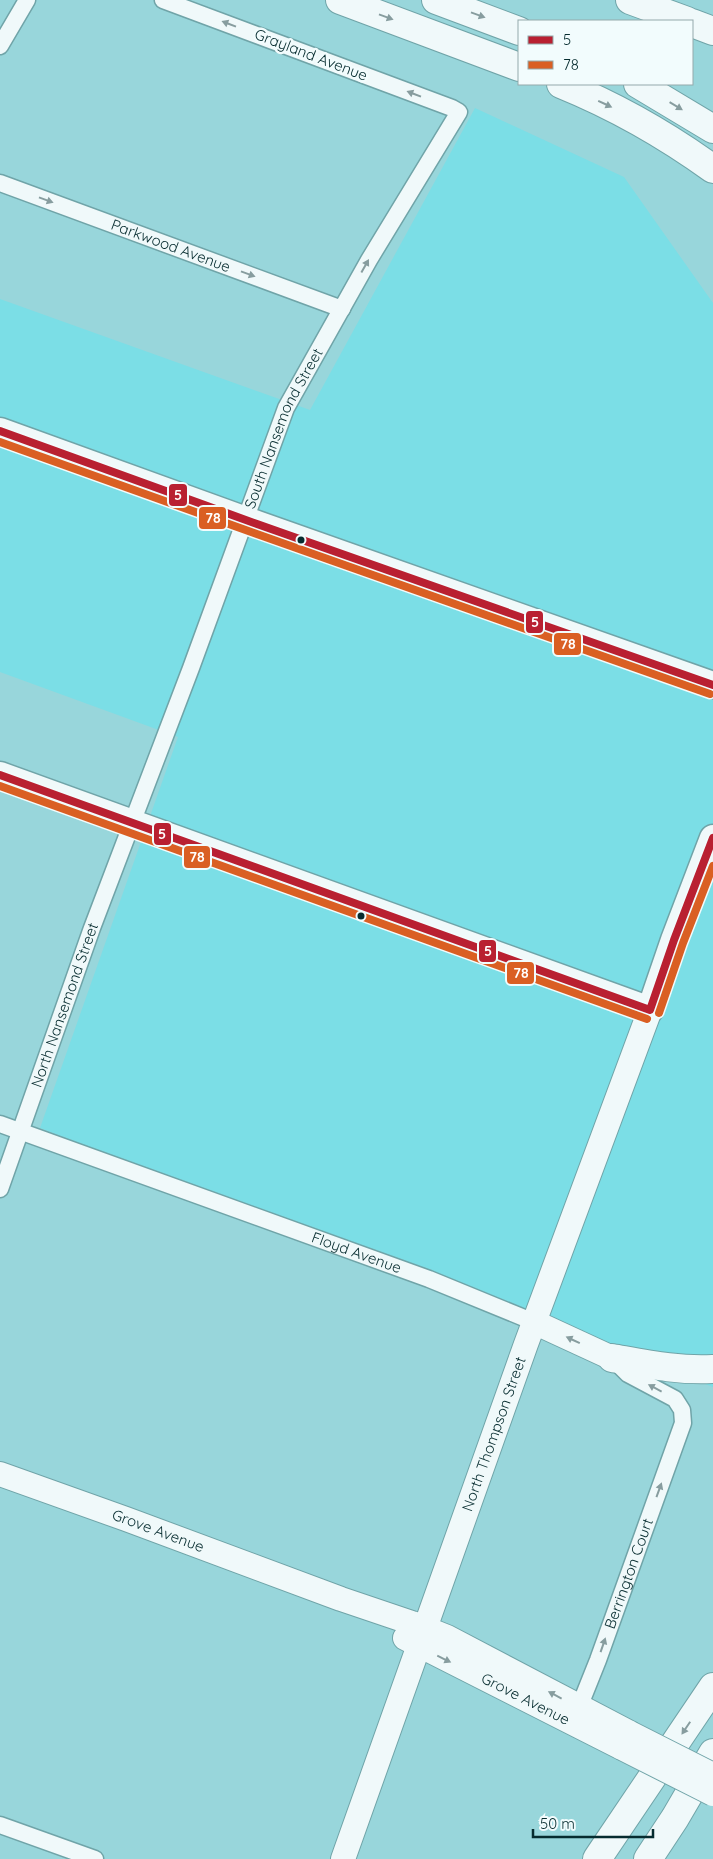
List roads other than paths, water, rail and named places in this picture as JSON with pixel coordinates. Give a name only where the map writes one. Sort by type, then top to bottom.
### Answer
[{"type":"highway","points":[[340,0],[518,67]]},
{"type":"highway","points":[[436,0],[518,31]]},
{"type":"highway","points":[[630,0],[684,20]]},
{"type":"highway","points":[[693,23],[713,31]]},
{"type":"highway","points":[[563,85],[618,110],[689,152],[713,170]]},
{"type":"highway","points":[[640,85],[713,129]]},
{"type":"highway","points":[[612,1358],[671,1368],[713,1369]]},
{"type":"highway","points":[[597,1859],[713,1687]]},
{"type":"highway","points":[[648,1859],[675,1818],[713,1753]]},
{"type":"main road","points":[[0,430],[244,520],[713,685]]},
{"type":"main road","points":[[0,775],[650,1010],[713,838]]},
{"type":"main road","name":"North Thompson Street","points":[[343,1859],[534,1322],[650,1010]]},
{"type":"main road","name":"Floyd Avenue","points":[[534,1322],[612,1358]]},
{"type":"main road","name":"Grove Avenue","points":[[0,1474],[342,1599],[421,1637],[447,1637],[576,1715],[626,1740],[713,1775]]},
{"type":"main road","name":"Grove Avenue","points":[[626,1740],[713,1794]]},
{"type":"street","points":[[0,46],[27,0]]},
{"type":"street","name":"Grayland Avenue","points":[[163,0],[452,108],[458,112]]},
{"type":"street","name":"South Nansemond Street","points":[[133,822],[286,408],[394,216],[458,112]]},
{"type":"street","name":"Parkwood Avenue","points":[[0,183],[342,309]]},
{"type":"street","name":"North Nansemond Street","points":[[0,1189],[92,928],[133,822]]},
{"type":"street","name":"Floyd Avenue","points":[[0,1124],[430,1279],[534,1322]]},
{"type":"street","name":"Floyd Avenue","points":[[612,1358],[628,1374],[675,1400],[682,1410],[683,1423]]},
{"type":"street","name":"Berrington Court","points":[[576,1715],[598,1660],[683,1423]]},
{"type":"street","points":[[0,1825],[95,1859]]}]
